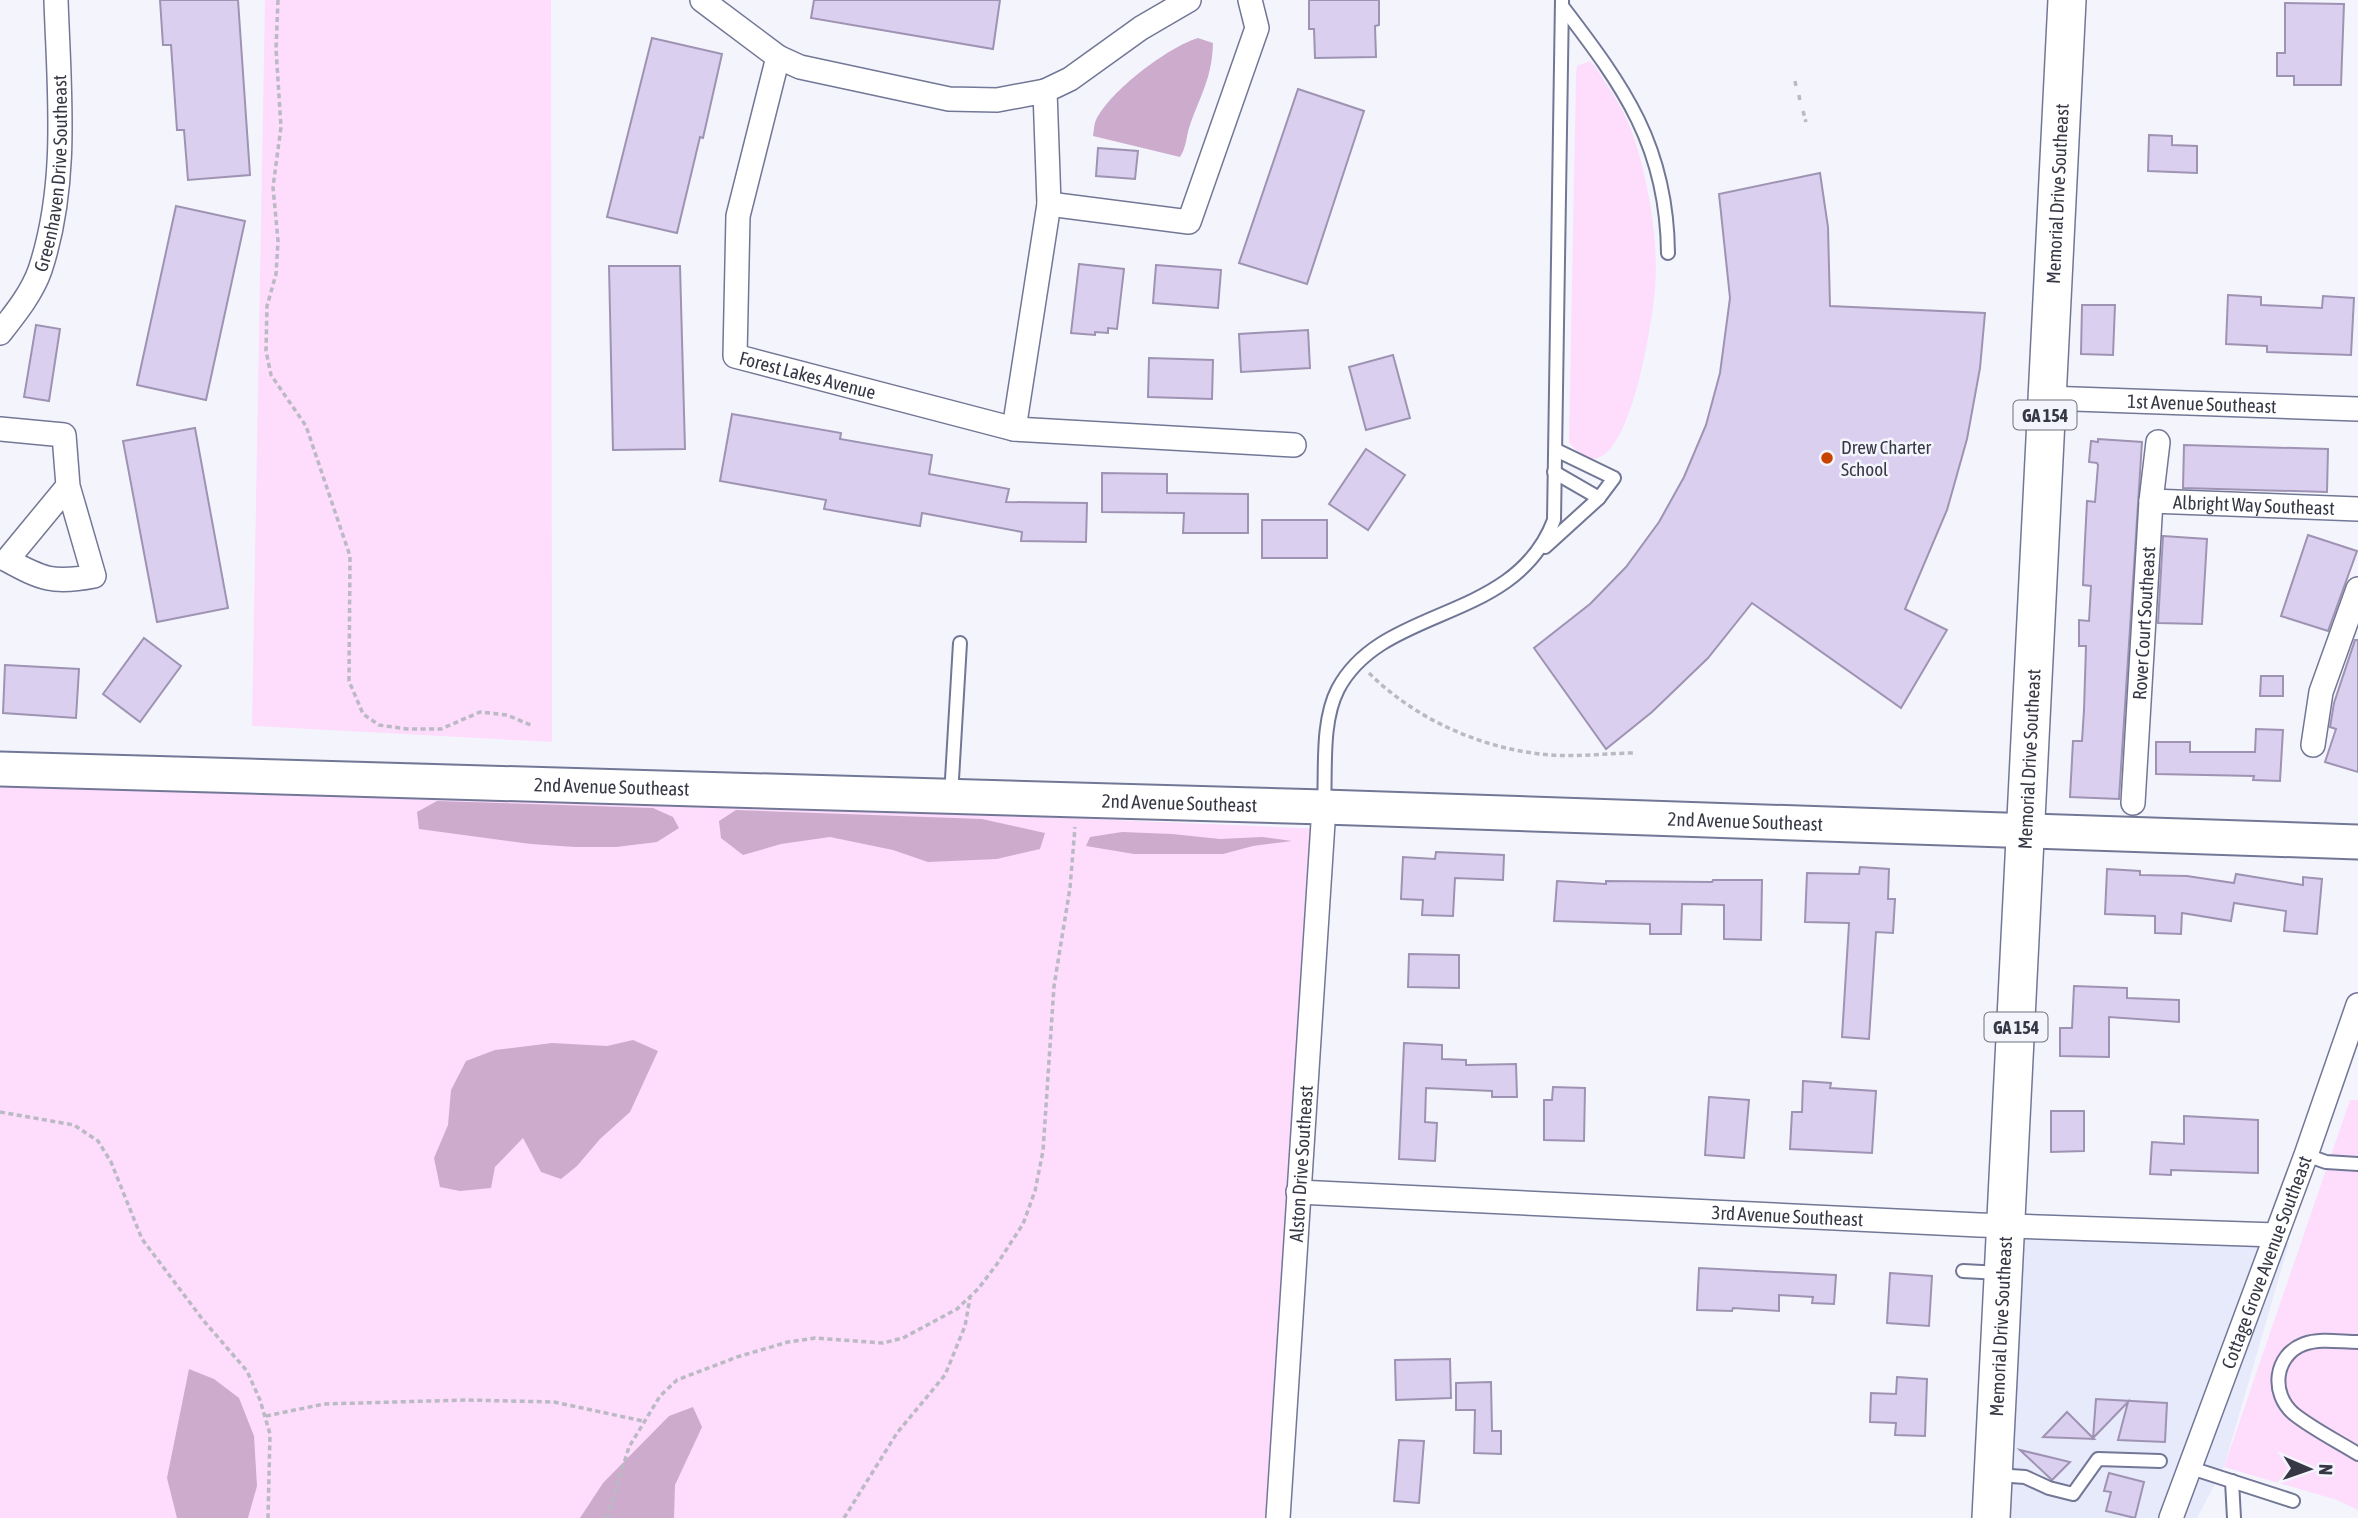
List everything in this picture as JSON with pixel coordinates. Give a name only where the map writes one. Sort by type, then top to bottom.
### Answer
[{"type":"main road","name":"Memorial Drive Southeast","points":[[1992,1518],[1994,1475],[1990,1432],[2007,1225],[2067,0]]},
{"type":"street","name":"Greenhaven Drive Southeast","points":[[0,333],[17,312],[39,272],[53,217],[61,147],[56,0]]},
{"type":"street","points":[[702,0],[778,57],[800,66],[949,99],[997,100],[1045,91],[1070,79],[1141,28],[1189,0]]},
{"type":"street","points":[[1049,204],[1189,222],[1257,28],[1250,0]]},
{"type":"street","name":"Forest Lakes Avenue","points":[[778,57],[738,216],[735,356],[1014,429],[1294,445]]},
{"type":"street","points":[[1014,429],[1049,204],[1045,91]]},
{"type":"street","name":"1st Avenue Southeast","points":[[2046,398],[2358,409]]},
{"type":"street","points":[[0,429],[64,435],[68,486]]},
{"type":"street","name":"Rover Court Southeast","points":[[2133,803],[2151,501],[2158,442]]},
{"type":"street","name":"Albright Way Southeast","points":[[2151,501],[2358,509]]},
{"type":"street","points":[[2313,745],[2321,692],[2354,612],[2358,589]]},
{"type":"street","name":"2nd Avenue Southeast","points":[[0,768],[1324,807],[2358,842]]},
{"type":"street","name":"Alston Drive Southeast","points":[[1278,1518],[1324,807]]},
{"type":"street","name":"Cottage Grove Avenue Southeast","points":[[2171,1518],[2306,1154],[2358,1005]]},
{"type":"street","name":"3rd Avenue Southeast","points":[[1298,1192],[2276,1236]]},
{"type":"lane","points":[[1562,3],[1608,67],[1631,104],[1646,137],[1658,169],[1668,253]]},
{"type":"lane","points":[[1537,554],[1547,539],[1553,520],[1562,3]]},
{"type":"lane","points":[[1324,807],[1327,732],[1331,711],[1338,690],[1358,662],[1373,650],[1414,627],[1486,595],[1508,581],[1599,498],[1614,478],[1556,450]]},
{"type":"lane","points":[[1554,472],[1599,498]]},
{"type":"lane","points":[[951,796],[960,643]]},
{"type":"lane","points":[[2306,1154],[2326,1162],[2358,1164]]},
{"type":"lane","points":[[1963,1271],[2004,1273]]},
{"type":"lane","points":[[2358,1342],[2304,1344],[2287,1355],[2280,1366],[2278,1379],[2280,1396],[2293,1413],[2358,1454]]},
{"type":"lane","points":[[1994,1475],[2025,1477],[2049,1488],[2073,1494],[2098,1459],[2160,1461]]},
{"type":"lane","points":[[2191,1468],[2293,1502]]},
{"type":"lane","points":[[2232,1481],[2234,1518]]},
{"type":"path","points":[[278,0],[276,49],[281,127],[273,187],[278,241],[276,274],[267,306],[266,351],[271,375],[306,426],[350,556],[349,681],[363,714],[379,725],[407,729],[441,729],[480,712],[506,715],[533,726]]},
{"type":"path","points":[[1799,95],[1800,102]]},
{"type":"path","points":[[1803,111],[1806,122]]},
{"type":"path","points":[[1358,662],[1374,679],[1416,710],[1441,725],[1470,737],[1529,752],[1554,755],[1636,752]]},
{"type":"path","points":[[607,1518],[629,1447],[660,1396],[677,1380],[788,1342],[815,1338],[883,1343],[903,1338],[957,1309],[970,1298],[998,1264],[1023,1224],[1035,1191],[1043,1151],[1054,986],[1070,888],[1075,825]]},
{"type":"path","points":[[0,1112],[74,1125],[98,1141],[111,1162],[142,1239],[203,1320],[247,1371],[266,1416],[271,1445],[268,1518]]},
{"type":"path","points":[[844,1518],[897,1433],[945,1375],[965,1326],[970,1298]]},
{"type":"path","points":[[266,1416],[324,1404],[466,1400],[554,1402],[643,1421]]},
{"type":"shaded area","points":[[265,0],[551,0],[552,742],[252,726]]},
{"type":"shaded area","points":[[1198,38],[1213,43],[1211,66],[1180,157],[1093,136],[1095,122],[1114,96],[1156,60]]},
{"type":"shaded area","points":[[1590,61],[1620,106],[1637,146],[1651,209],[1656,269],[1648,336],[1632,404],[1620,434],[1605,454],[1588,458],[1569,442],[1576,77],[1577,66]]},
{"type":"shaded area","points":[[0,772],[1323,829],[1269,1518],[0,1518]]},
{"type":"shaded area","points":[[437,801],[653,808],[673,817],[679,828],[657,842],[616,847],[531,844],[419,829],[417,812]]},
{"type":"shaded area","points":[[736,810],[982,819],[1045,833],[1040,849],[997,859],[928,862],[893,850],[830,837],[781,844],[743,855],[721,838],[719,821]]},
{"type":"shaded area","points":[[1122,832],[1220,839],[1262,837],[1292,841],[1253,846],[1223,854],[1134,854],[1086,846],[1090,837]]},
{"type":"shaded area","points":[[633,1040],[658,1051],[630,1112],[561,1179],[541,1172],[523,1138],[495,1167],[491,1188],[460,1191],[440,1187],[434,1158],[448,1125],[451,1090],[466,1061],[495,1050],[552,1043],[607,1046]]},
{"type":"shaded area","points":[[2350,1100],[2358,1100],[2358,1510],[2337,1500],[2224,1467]]},
{"type":"shaded area","points":[[2018,1231],[2289,1243],[2224,1467],[2197,1518],[2003,1518]]},
{"type":"shaded area","points":[[189,1369],[214,1379],[239,1398],[254,1436],[257,1486],[248,1518],[177,1518],[167,1478]]},
{"type":"shaded area","points":[[693,1407],[702,1427],[675,1485],[674,1518],[580,1518],[603,1483],[669,1416]]},
{"type":"building","points":[[160,0],[238,0],[250,175],[188,180],[184,130],[177,130],[171,45],[163,45]]},
{"type":"building","points":[[814,0],[1000,0],[993,49],[811,18]]},
{"type":"building","points":[[1309,0],[1379,0],[1379,25],[1375,26],[1376,57],[1315,58],[1314,29],[1309,29]]},
{"type":"building","points":[[2285,3],[2344,4],[2341,85],[2294,85],[2294,76],[2277,76],[2277,53],[2285,53]]},
{"type":"building","points":[[652,38],[722,54],[677,233],[607,217]]},
{"type":"building","points":[[1298,89],[1364,111],[1307,284],[1239,263]]},
{"type":"building","points":[[2149,135],[2172,136],[2172,145],[2197,146],[2197,173],[2148,171]]},
{"type":"building","points":[[1098,148],[1138,151],[1135,179],[1096,176]]},
{"type":"building","name":"Drew Charter School","points":[[1820,173],[1828,227],[1830,306],[1985,313],[1980,368],[1967,439],[1947,510],[1905,609],[1947,630],[1901,708],[1752,603],[1708,658],[1652,712],[1606,749],[1534,648],[1590,604],[1626,567],[1659,522],[1684,477],[1706,425],[1720,373],[1730,298],[1719,194]]},
{"type":"building","points":[[176,206],[245,221],[206,400],[137,385]]},
{"type":"building","points":[[1079,264],[1124,269],[1117,329],[1108,328],[1108,333],[1095,332],[1095,335],[1071,333]]},
{"type":"building","points":[[1156,265],[1221,270],[1218,308],[1153,303]]},
{"type":"building","points":[[609,266],[680,266],[685,449],[613,450]]},
{"type":"building","points":[[2228,295],[2261,297],[2261,305],[2322,308],[2323,296],[2354,298],[2351,355],[2267,352],[2267,346],[2226,344]]},
{"type":"building","points":[[2082,305],[2115,305],[2113,355],[2081,354]]},
{"type":"building","points":[[36,325],[60,329],[49,401],[24,397]]},
{"type":"building","points":[[1308,330],[1310,368],[1241,372],[1239,334]]},
{"type":"building","points":[[1393,355],[1410,418],[1366,430],[1349,367]]},
{"type":"building","points":[[1149,358],[1213,360],[1212,399],[1148,397]]},
{"type":"building","points":[[732,414],[841,433],[840,439],[932,455],[929,474],[1009,489],[1006,502],[1087,503],[1086,542],[1021,541],[1022,532],[922,513],[920,526],[824,509],[826,500],[720,481]]},
{"type":"building","points":[[195,428],[228,608],[157,622],[123,441]]},
{"type":"building","points":[[2098,439],[2142,442],[2119,799],[2070,797],[2073,741],[2082,741],[2086,646],[2079,646],[2079,620],[2089,621],[2091,586],[2083,585],[2084,560],[2087,501],[2095,502],[2098,465],[2089,462],[2091,441],[2098,442]]},
{"type":"building","points":[[2184,445],[2328,449],[2327,492],[2183,488]]},
{"type":"building","points":[[1366,449],[1405,475],[1368,530],[1329,504]]},
{"type":"building","points":[[1102,473],[1167,474],[1167,493],[1248,494],[1248,533],[1183,533],[1184,513],[1102,512]]},
{"type":"building","points":[[1262,520],[1327,520],[1327,558],[1262,558]]},
{"type":"building","points":[[2308,535],[2357,551],[2328,631],[2281,616]]},
{"type":"building","points":[[2163,536],[2207,539],[2202,624],[2158,623]]},
{"type":"building","points":[[144,638],[181,666],[140,722],[103,694]]},
{"type":"building","points":[[2355,640],[2358,640],[2358,772],[2325,762],[2336,729],[2330,727],[2334,703]]},
{"type":"building","points":[[5,665],[79,669],[76,718],[3,713]]},
{"type":"building","points":[[2261,676],[2283,676],[2283,696],[2260,696]]},
{"type":"building","points":[[2256,729],[2283,730],[2280,781],[2253,780],[2254,776],[2156,774],[2156,742],[2190,742],[2190,752],[2255,752]]},
{"type":"building","points":[[1436,852],[1504,855],[1503,880],[1455,878],[1453,916],[1422,915],[1423,900],[1401,899],[1403,857],[1435,859]]},
{"type":"building","points":[[1860,867],[1889,869],[1888,899],[1895,899],[1893,933],[1876,932],[1869,1039],[1842,1037],[1849,923],[1805,922],[1807,873],[1859,874]]},
{"type":"building","points":[[2107,869],[2140,871],[2140,875],[2187,876],[2234,883],[2236,874],[2303,885],[2303,877],[2322,879],[2317,934],[2284,931],[2286,911],[2234,903],[2231,921],[2182,913],[2181,934],[2155,933],[2155,916],[2105,914]]},
{"type":"building","points":[[1762,880],[1761,940],[1724,939],[1724,905],[1682,904],[1681,934],[1650,934],[1650,924],[1554,921],[1557,881],[1606,884],[1606,881]]},
{"type":"building","points":[[1409,954],[1459,955],[1459,988],[1408,987]]},
{"type":"building","points":[[2074,986],[2127,988],[2127,998],[2179,1000],[2179,1022],[2109,1017],[2109,1057],[2060,1056],[2060,1028],[2072,1028]]},
{"type":"building","points":[[1404,1043],[1442,1045],[1442,1059],[1466,1060],[1466,1065],[1516,1064],[1517,1097],[1492,1097],[1492,1091],[1426,1088],[1425,1122],[1437,1123],[1435,1161],[1399,1159]]},
{"type":"building","points":[[1803,1081],[1831,1083],[1830,1088],[1876,1091],[1872,1153],[1790,1149],[1792,1112],[1802,1112]]},
{"type":"building","points":[[1553,1087],[1585,1088],[1584,1141],[1544,1140],[1544,1100],[1552,1100]]},
{"type":"building","points":[[1709,1097],[1749,1100],[1744,1158],[1705,1155]]},
{"type":"building","points":[[2051,1111],[2084,1111],[2084,1151],[2051,1152]]},
{"type":"building","points":[[2184,1116],[2258,1120],[2258,1173],[2171,1170],[2171,1175],[2150,1174],[2152,1142],[2184,1144]]},
{"type":"building","points":[[1699,1268],[1836,1275],[1834,1304],[1812,1303],[1813,1297],[1779,1295],[1779,1311],[1733,1308],[1732,1311],[1697,1310]]},
{"type":"building","points":[[1890,1273],[1932,1276],[1929,1326],[1887,1323]]},
{"type":"building","points":[[1450,1359],[1451,1398],[1396,1400],[1395,1360]]},
{"type":"building","points":[[1897,1377],[1927,1379],[1925,1436],[1895,1435],[1896,1423],[1870,1422],[1871,1393],[1896,1394]]},
{"type":"building","points":[[1491,1382],[1492,1431],[1501,1431],[1501,1454],[1474,1453],[1475,1410],[1456,1410],[1456,1383]]},
{"type":"building","points":[[2096,1399],[2167,1403],[2165,1442],[2118,1440],[2128,1402],[2093,1438]]},
{"type":"building","points":[[2067,1412],[2094,1439],[2043,1437]]},
{"type":"building","points":[[1399,1440],[1424,1441],[1419,1503],[1394,1501]]},
{"type":"building","points":[[2020,1450],[2070,1462],[2052,1480]]},
{"type":"building","points":[[2109,1473],[2144,1482],[2135,1518],[2106,1511],[2111,1492],[2104,1491]]},
{"type":"place","name":"Drew Charter School","points":[[1827,458]]}]
